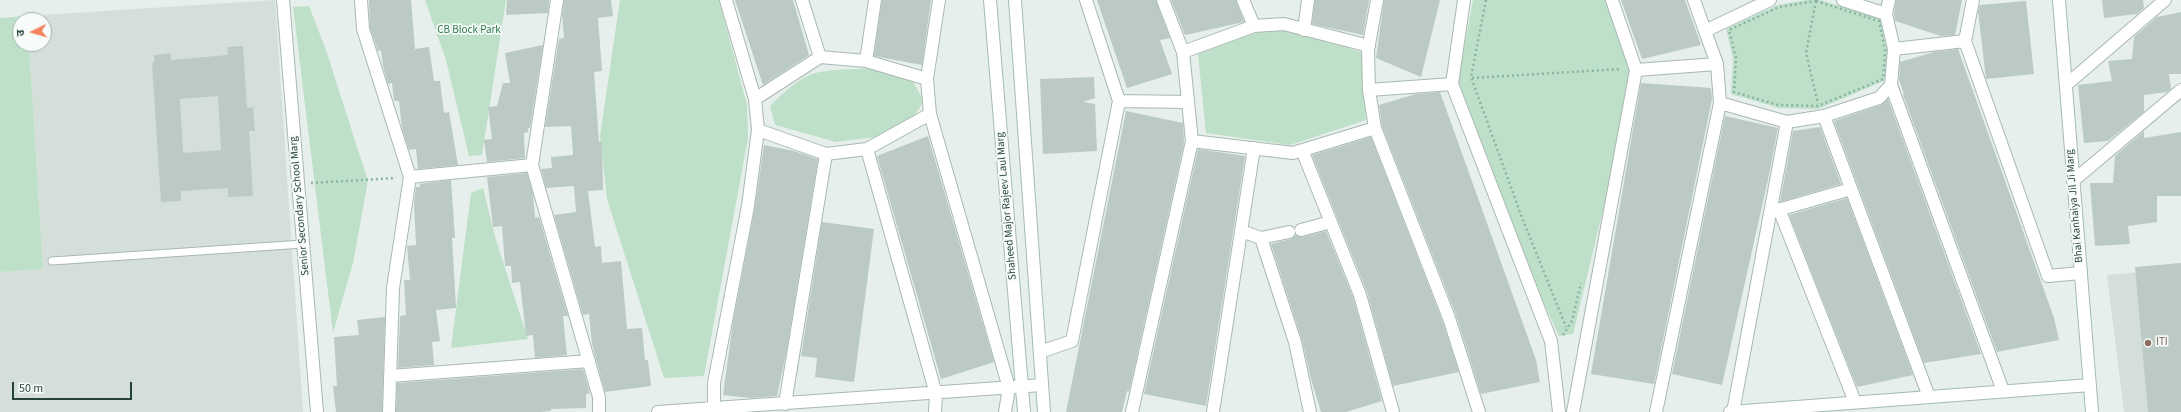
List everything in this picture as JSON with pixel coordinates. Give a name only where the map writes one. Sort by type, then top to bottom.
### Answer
[{"type":"street","name":"Senior Secondary School Marg","points":[[283,0],[317,412]]},
{"type":"street","points":[[361,0],[363,29],[410,177],[393,288],[389,412]]},
{"type":"street","points":[[557,0],[532,165],[599,397],[599,412]]},
{"type":"street","points":[[713,410],[714,383],[748,206],[758,130],[755,99],[726,0]]},
{"type":"street","points":[[802,0],[820,56]]},
{"type":"street","points":[[866,61],[875,0]]},
{"type":"street","points":[[939,0],[927,79],[930,114],[1009,388],[1005,412]]},
{"type":"street","name":"Shaheed Major Rajeev Laul Marg","points":[[990,0],[1024,412]]},
{"type":"street","name":"Shaheed Major Rajeev Laul Marg","points":[[1015,0],[1044,412]]},
{"type":"street","points":[[1040,352],[1072,341],[1120,101],[1086,0]]},
{"type":"street","points":[[1136,412],[1132,412],[1192,141],[1183,52],[1163,0]]},
{"type":"street","points":[[1243,0],[1254,26]]},
{"type":"street","points":[[1304,30],[1308,0]]},
{"type":"street","points":[[1377,0],[1369,46],[1369,90],[1375,128],[1449,318],[1479,412]]},
{"type":"street","points":[[1464,0],[1452,84],[1551,341],[1559,412]]},
{"type":"street","points":[[1573,412],[1631,69],[1612,0]]},
{"type":"street","points":[[1656,412],[1720,103],[1717,64],[1694,0]]},
{"type":"street","points":[[1705,31],[1770,0]]},
{"type":"street","points":[[1843,0],[1886,14]]},
{"type":"street","points":[[1889,0],[1886,14],[1894,49],[1891,84],[2003,391]]},
{"type":"street","points":[[1973,0],[1965,41],[2048,276],[2081,273]]},
{"type":"street","name":"Bhai Kanhaiya Jil Ji Marg","points":[[2059,0],[2092,412]]},
{"type":"street","points":[[2066,85],[2165,0]]},
{"type":"street","points":[[1183,52],[1254,26],[1284,24],[1369,46]]},
{"type":"street","points":[[1894,49],[1965,41]]},
{"type":"street","points":[[755,99],[820,56],[866,61],[927,79]]},
{"type":"street","points":[[1631,69],[1717,64]]},
{"type":"street","points":[[1369,90],[1452,84]]},
{"type":"street","points":[[1720,103],[1787,122],[1821,111],[1880,98],[1891,84]]},
{"type":"street","points":[[2073,181],[2181,90]]},
{"type":"street","points":[[1120,101],[1188,102]]},
{"type":"street","points":[[1821,111],[1929,397]]},
{"type":"street","points":[[758,130],[826,154],[866,149],[930,114]]},
{"type":"street","points":[[1787,122],[1775,211],[1731,412],[2090,385]]},
{"type":"street","points":[[1192,141],[1293,153],[1375,128]]},
{"type":"street","points":[[1214,412],[1254,148]]},
{"type":"street","points":[[866,149],[936,394],[935,412]]},
{"type":"street","points":[[1302,150],[1360,295],[1393,412]]},
{"type":"street","points":[[785,404],[826,154]]},
{"type":"street","points":[[410,177],[532,165]]},
{"type":"street","points":[[1775,211],[1851,188]]},
{"type":"street","points":[[1775,211],[1856,402]]},
{"type":"street","points":[[1242,231],[1261,238],[1331,222]]},
{"type":"street","points":[[1261,238],[1295,342],[1310,412]]},
{"type":"street","points":[[390,376],[589,361]]},
{"type":"street","points":[[665,412],[773,408],[785,404],[1022,388],[1042,385]]},
{"type":"lane","points":[[52,261],[303,244]]},
{"type":"path","points":[[1486,0],[1472,78],[1521,215],[1567,328],[1572,321],[1583,276]]},
{"type":"path","points":[[1816,1],[1806,54],[1821,111]]},
{"type":"path","points":[[1816,1],[1879,21],[1885,50],[1883,79],[1821,111],[1778,105],[1734,92],[1736,58],[1729,30],[1779,7],[1816,1]]},
{"type":"path","points":[[1472,78],[1631,69]]},
{"type":"path","points":[[298,184],[410,177]]},
{"type":"shaded area","points":[[275,0],[303,412],[0,412],[0,272],[43,269],[29,52],[52,52],[52,14]]},
{"type":"shaded area","name":"ITI","points":[[2181,269],[2181,412],[2124,412],[2107,275]]},
{"type":"green space","name":"CB Block Park","points":[[425,0],[506,0],[482,155],[469,156],[446,60]]},
{"type":"green space","points":[[620,0],[719,0],[747,105],[748,138],[704,376],[664,378],[607,199],[600,136]]},
{"type":"green space","points":[[1473,0],[1606,0],[1632,69],[1614,165],[1573,334],[1559,336],[1531,275],[1458,80]]},
{"type":"green space","points":[[1806,0],[1820,0],[1881,19],[1887,50],[1886,80],[1818,109],[1779,108],[1731,94],[1733,59],[1726,29],[1778,5]]},
{"type":"green space","points":[[309,6],[326,50],[368,181],[353,263],[333,333],[293,7]]},
{"type":"green space","points":[[12,17],[12,52],[29,52],[43,269],[0,272],[0,18]]},
{"type":"green space","points":[[1286,30],[1361,52],[1366,120],[1290,145],[1206,133],[1198,54],[1255,33]]},
{"type":"green space","points":[[891,68],[912,80],[924,101],[913,118],[876,137],[836,142],[775,125],[770,106],[793,85],[806,77],[820,72],[846,69]]},
{"type":"green space","points":[[483,188],[496,240],[528,339],[451,348],[471,193]]},
{"type":"building","points":[[369,0],[411,0],[415,49],[429,47],[434,81],[440,81],[444,113],[449,112],[458,165],[418,169],[416,149],[409,150],[402,128],[399,101],[394,101],[392,83],[388,84],[383,66],[381,50],[378,51],[370,28]]},
{"type":"building","points":[[507,0],[549,0],[548,13],[506,15]]},
{"type":"building","points":[[564,0],[611,0],[613,16],[598,18],[602,71],[594,72],[599,142],[602,142],[603,190],[588,191],[595,247],[601,246],[602,263],[621,261],[627,329],[642,328],[645,360],[648,360],[651,386],[605,392],[592,344],[589,314],[583,315],[554,215],[576,212],[574,186],[546,188],[541,169],[552,168],[551,157],[573,155],[571,126],[545,127],[559,39],[564,38],[562,15]]},
{"type":"building","points":[[735,0],[793,0],[809,55],[763,85]]},
{"type":"building","points":[[882,0],[931,0],[922,65],[874,56]]},
{"type":"building","points":[[1097,0],[1156,0],[1170,38],[1160,40],[1172,74],[1127,88]]},
{"type":"building","points":[[1171,0],[1236,0],[1244,22],[1185,35]]},
{"type":"building","points":[[1315,0],[1369,0],[1363,35],[1312,24]]},
{"type":"building","points":[[1384,0],[1440,0],[1421,77],[1376,58]]},
{"type":"building","points":[[1621,0],[1685,0],[1701,45],[1642,59]]},
{"type":"building","points":[[1896,0],[1962,0],[1955,35],[1941,36],[1895,21],[1894,14]]},
{"type":"building","points":[[2102,0],[2143,0],[2144,8],[2137,14],[2104,18]]},
{"type":"building","points":[[2026,1],[2034,74],[1986,79],[1978,11],[1980,5]]},
{"type":"building","points":[[2181,12],[2181,74],[2169,74],[2171,89],[2167,92],[2144,95],[2144,112],[2108,141],[2084,143],[2078,85],[2112,81],[2108,61],[2132,59],[2134,37],[2157,17]]},
{"type":"building","points":[[543,45],[530,128],[528,128],[528,132],[524,133],[525,158],[487,162],[484,140],[492,139],[488,107],[497,106],[503,83],[510,83],[505,53]]},
{"type":"building","points":[[243,46],[247,108],[253,107],[255,131],[249,131],[253,196],[228,197],[228,188],[181,191],[181,201],[161,202],[152,63],[154,63],[154,55],[171,53],[171,60],[228,55],[227,47]],"holes":[[[218,96],[221,150],[183,153],[180,99]]]},
{"type":"building","points":[[1958,49],[2054,318],[2059,340],[1997,352],[1903,95],[1904,94],[1899,80],[1900,62],[1934,52]]},
{"type":"building","points":[[1094,77],[1095,98],[1083,102],[1095,104],[1097,151],[1043,154],[1040,79]]},
{"type":"building","points":[[1641,83],[1711,88],[1712,99],[1654,384],[1591,374]]},
{"type":"building","points":[[1440,92],[1536,360],[1540,382],[1481,394],[1456,315],[1382,126],[1379,105],[1416,94]]},
{"type":"building","points":[[1888,99],[1981,354],[1924,363],[1834,121],[1881,105]]},
{"type":"building","points":[[1126,111],[1183,123],[1184,143],[1129,392],[1127,391],[1122,412],[1066,412]]},
{"type":"building","points":[[1725,116],[1778,128],[1769,175],[1722,385],[1672,374]]},
{"type":"building","points":[[1820,127],[1841,184],[1780,202],[1793,131]]},
{"type":"building","points":[[2144,131],[2144,138],[2181,132],[2181,196],[2157,196],[2157,222],[2128,226],[2130,244],[2095,246],[2090,183],[2113,183],[2115,156]]},
{"type":"building","points":[[928,136],[994,362],[941,379],[877,156]]},
{"type":"building","points":[[1371,137],[1442,320],[1459,372],[1393,386],[1367,292],[1312,155]]},
{"type":"building","points":[[764,145],[794,151],[818,159],[786,354],[777,396],[751,398],[723,395],[733,322],[755,207]]},
{"type":"building","points":[[1198,149],[1245,156],[1206,406],[1144,394]]},
{"type":"building","points":[[527,173],[533,194],[535,218],[539,217],[568,316],[563,316],[567,355],[535,358],[533,335],[526,336],[520,282],[512,283],[511,266],[505,266],[502,226],[493,227],[487,177]]},
{"type":"building","points":[[451,180],[455,238],[452,238],[456,308],[436,310],[440,341],[432,342],[434,365],[398,368],[400,316],[406,315],[404,280],[410,280],[407,246],[416,245],[414,203],[416,187],[420,187],[420,184]]},
{"type":"building","points":[[1847,198],[1913,375],[1857,387],[1789,215]]},
{"type":"building","points":[[822,222],[874,229],[854,382],[815,377],[817,358],[801,356]]},
{"type":"building","points":[[1326,231],[1353,297],[1382,401],[1346,412],[1321,412],[1311,379],[1302,340],[1271,244],[1291,239],[1296,235],[1303,237]]},
{"type":"building","name":"ITI","points":[[2181,263],[2181,412],[2148,412],[2135,267]]},
{"type":"building","points":[[385,317],[382,412],[336,412],[333,386],[337,386],[334,337],[359,335],[357,320]]},
{"type":"building","points":[[583,369],[590,393],[586,394],[586,408],[551,409],[551,411],[540,412],[396,412],[397,383]]},
{"type":"place","name":"ITI","points":[[2148,343]]}]
